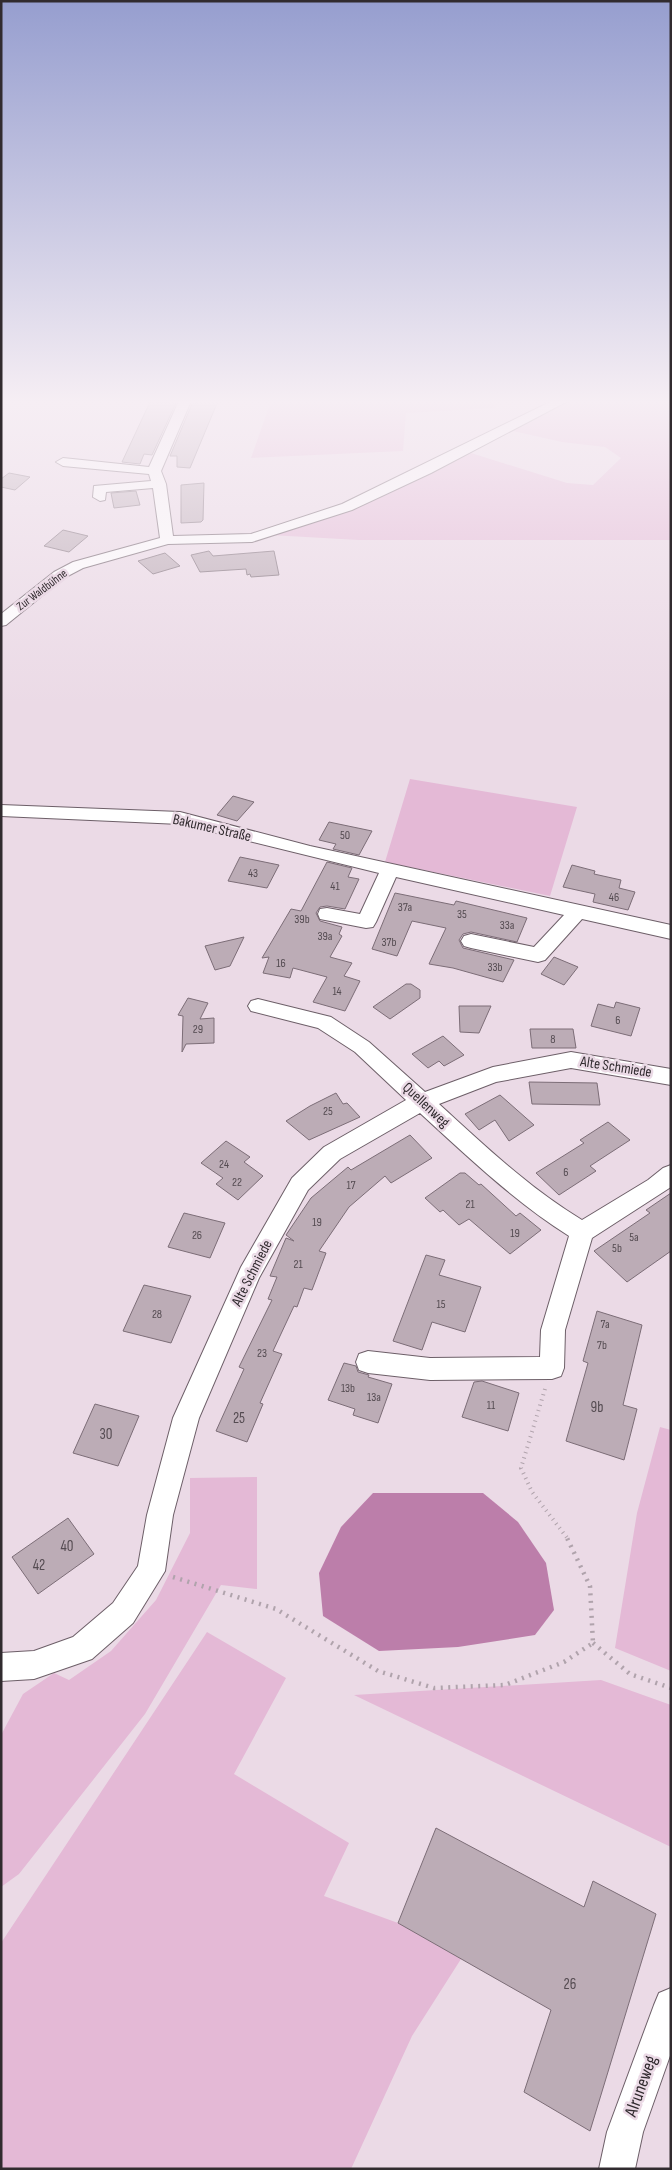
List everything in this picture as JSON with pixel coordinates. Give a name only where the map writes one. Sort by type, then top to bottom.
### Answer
[{"type":"street","points":[[161,502],[167,540]]},
{"type":"street","name":"Zur Waldbühne","points":[[1,622],[59,574],[72,568],[167,540],[252,538],[357,502]]},
{"type":"street","name":"Bakumer Straße","points":[[1,810],[180,818],[310,852],[671,932]]},
{"type":"street","points":[[327,914],[366,922],[390,869]]},
{"type":"street","points":[[471,941],[538,955],[578,911]]},
{"type":"street","name":"Quellenweg","points":[[258,1006],[324,1022],[362,1047],[421,1102],[546,1209],[582,1232]]},
{"type":"street","name":"Alte Schmiede","points":[[1,1667],[34,1665],[82,1650],[123,1613],[151,1570],[160,1514],[186,1418],[249,1274],[300,1184],[332,1153],[421,1102],[493,1075],[571,1060],[671,1077]]},
{"type":"street","points":[[368,1362],[430,1369],[552,1368],[552,1330],[582,1232],[656,1186],[671,1174]]},
{"type":"street","name":"Alruneweg","points":[[617,2169],[625,2132],[671,2005]]},
{"type":"path","points":[[552,1368],[521,1468],[532,1492],[570,1542],[590,1586],[593,1643],[630,1674],[671,1688]]},
{"type":"path","points":[[151,1570],[276,1609],[378,1671],[434,1688],[505,1685],[564,1662],[593,1643]]},
{"type":"shaded area","points":[[350,502],[671,502],[671,540],[359,540],[270,535]]},
{"type":"shaded area","points":[[410,779],[577,807],[550,896],[385,862]]},
{"type":"shaded area","points":[[660,1427],[671,1430],[671,1671],[615,1648],[637,1513]]},
{"type":"shaded area","points":[[257,1477],[257,1589],[221,1585],[145,1714],[19,1874],[1,1887],[1,1735],[23,1694],[54,1673],[69,1680],[111,1651],[156,1600],[190,1533],[190,1478]]},
{"type":"shaded area","points":[[373,1493],[483,1493],[518,1522],[546,1563],[554,1610],[535,1635],[458,1647],[379,1651],[323,1616],[319,1573],[341,1527]]},
{"type":"shaded area","points":[[207,1632],[286,1678],[234,1774],[349,1843],[324,1896],[398,1923],[461,1959],[412,2036],[351,2169],[1,2169],[1,1943]]},
{"type":"shaded area","points":[[601,1680],[671,1705],[671,1847],[354,1695]]},
{"type":"building","points":[[113,502],[139,502],[140,505],[114,508]]},
{"type":"building","points":[[181,502],[203,502],[203,520],[201,522],[181,523]]},
{"type":"building","points":[[63,530],[88,536],[69,552],[44,546]]},
{"type":"building","points":[[209,551],[213,556],[274,551],[279,575],[251,577],[250,574],[247,575],[246,569],[200,572],[191,555]]},
{"type":"building","points":[[165,553],[180,566],[153,574],[138,561]]},
{"type":"building","points":[[233,796],[254,802],[237,821],[217,815]]},
{"type":"building","points":[[329,822],[372,831],[359,855],[333,849],[336,844],[319,840]]},
{"type":"building","points":[[240,857],[279,865],[267,888],[228,881]]},
{"type":"building","points":[[327,862],[352,868],[348,877],[359,879],[345,909],[327,906],[320,907],[316,913],[320,921],[342,927],[339,934],[342,936],[330,957],[352,963],[344,976],[360,981],[345,1011],[313,1002],[327,977],[293,968],[290,978],[263,973],[269,957],[262,958],[291,909],[301,911]]},
{"type":"building","points":[[572,865],[595,871],[594,874],[621,880],[619,888],[635,892],[628,910],[593,902],[595,894],[563,887]]},
{"type":"building","points":[[395,893],[454,905],[456,901],[527,918],[517,942],[471,932],[463,934],[459,940],[463,948],[514,960],[503,982],[453,968],[429,964],[446,928],[412,921],[397,956],[372,949]]},
{"type":"building","points":[[244,937],[230,966],[215,970],[205,946]]},
{"type":"building","points":[[554,957],[578,967],[564,985],[541,974]]},
{"type":"building","points":[[406,984],[411,984],[420,990],[420,998],[390,1019],[373,1007]]},
{"type":"building","points":[[188,998],[208,1003],[200,1019],[214,1018],[214,1043],[186,1044],[182,1052],[183,1016],[178,1015]]},
{"type":"building","points":[[616,1002],[640,1008],[631,1036],[591,1026],[598,1004],[614,1008]]},
{"type":"building","points":[[459,1006],[491,1006],[479,1033],[460,1032]]},
{"type":"building","points":[[530,1029],[573,1029],[576,1048],[532,1048]]},
{"type":"building","points":[[443,1036],[464,1055],[444,1066],[439,1061],[428,1068],[412,1054]]},
{"type":"building","points":[[529,1082],[597,1083],[600,1105],[532,1104]]},
{"type":"building","points":[[336,1093],[343,1104],[347,1103],[360,1117],[309,1140],[286,1121],[310,1106]]},
{"type":"building","points":[[500,1095],[534,1125],[509,1141],[495,1120],[479,1130],[465,1114]]},
{"type":"building","points":[[608,1122],[630,1140],[590,1166],[596,1171],[559,1195],[536,1173],[584,1143],[580,1140]]},
{"type":"building","points":[[410,1135],[432,1158],[391,1183],[385,1176],[349,1207],[319,1251],[326,1253],[312,1290],[304,1288],[297,1307],[294,1306],[273,1351],[282,1354],[260,1403],[263,1404],[247,1442],[216,1431],[244,1369],[239,1367],[272,1300],[268,1299],[277,1277],[270,1276],[286,1238],[294,1241],[286,1235],[311,1198],[348,1167],[351,1170]]},
{"type":"building","points":[[226,1141],[250,1157],[244,1162],[263,1176],[238,1200],[216,1184],[223,1178],[201,1163]]},
{"type":"building","points":[[460,1173],[465,1173],[479,1185],[481,1184],[516,1216],[520,1213],[541,1230],[510,1254],[469,1219],[459,1225],[443,1210],[440,1212],[425,1198]]},
{"type":"building","points":[[671,1193],[671,1251],[627,1282],[594,1251],[650,1213],[646,1210]]},
{"type":"building","points":[[184,1213],[225,1223],[210,1258],[168,1247]]},
{"type":"building","points":[[426,1255],[445,1260],[439,1275],[481,1287],[465,1332],[432,1322],[422,1350],[393,1341]]},
{"type":"building","points":[[144,1285],[191,1296],[171,1343],[123,1331]]},
{"type":"building","points":[[597,1311],[642,1325],[623,1405],[637,1409],[624,1460],[566,1441],[588,1363],[583,1361]]},
{"type":"building","points":[[344,1363],[356,1366],[358,1372],[369,1375],[368,1377],[392,1384],[378,1423],[353,1415],[355,1409],[328,1400]]},
{"type":"building","points":[[482,1381],[519,1393],[508,1431],[462,1417],[474,1382]]},
{"type":"building","points":[[95,1404],[139,1416],[118,1466],[73,1453]]},
{"type":"building","points":[[68,1518],[94,1554],[38,1594],[12,1557]]},
{"type":"building","points":[[436,1828],[584,1907],[593,1881],[656,1914],[590,2131],[524,2092],[551,2010],[398,1923]]}]
